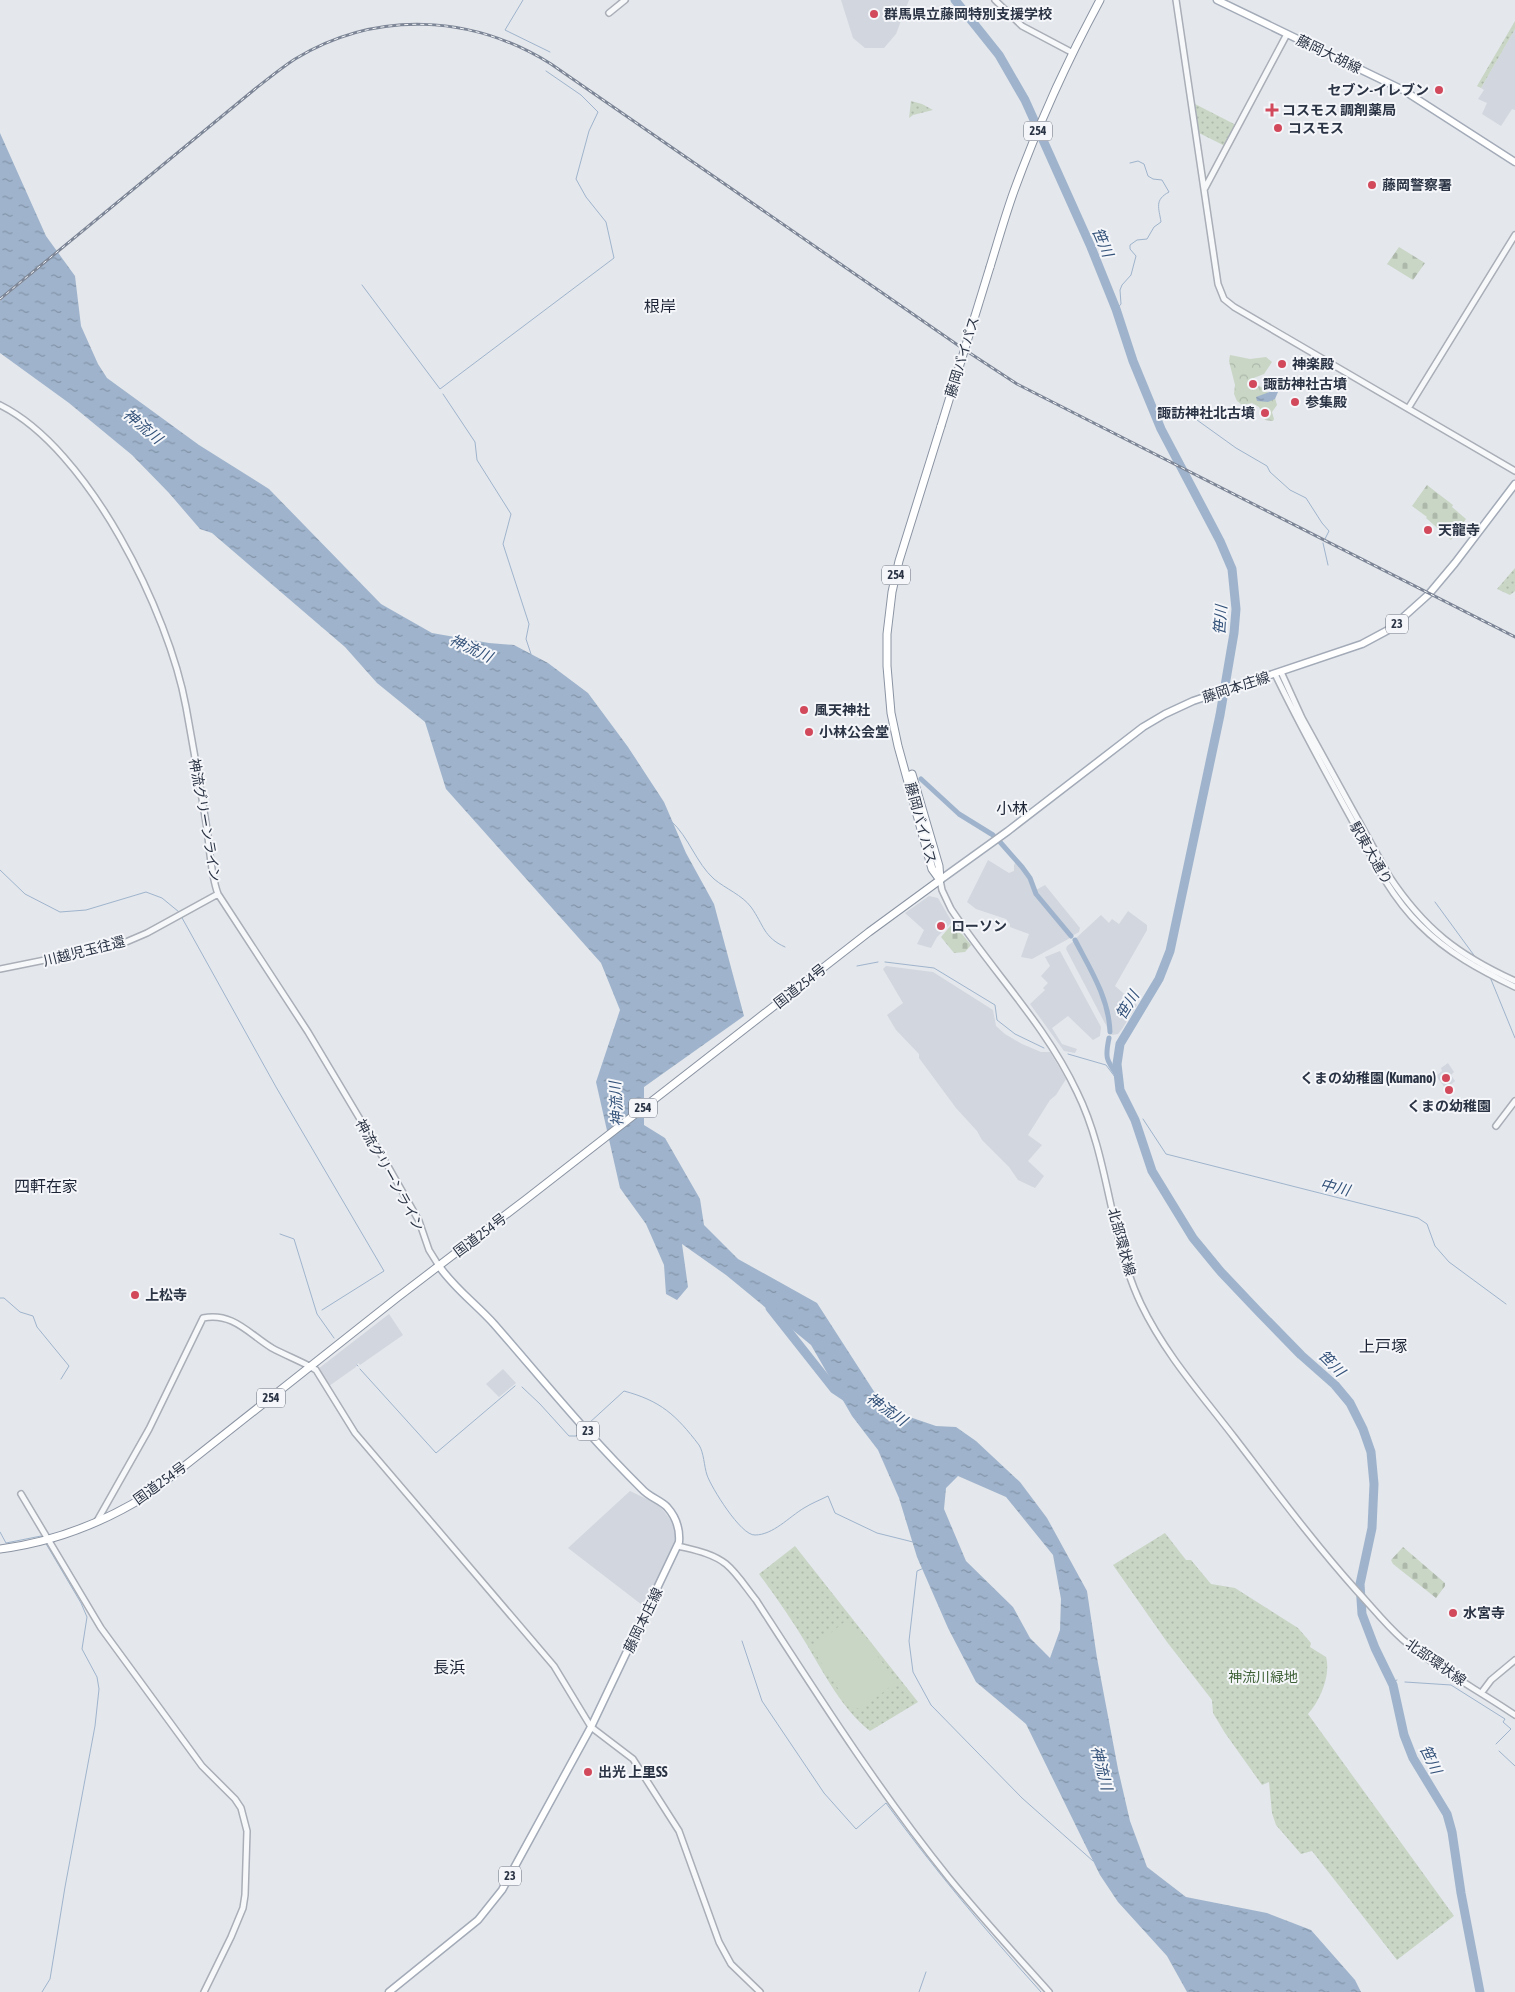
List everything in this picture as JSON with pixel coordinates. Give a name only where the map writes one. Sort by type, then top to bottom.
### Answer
[{"type":"highway","name":"藤岡バイパス","points":[[940,880],[932,869],[927,852],[890,704],[887,666],[888,628],[892,592],[908,530],[1014,191],[1073,52],[1100,0]]},
{"type":"highway","name":"国道254号","points":[[0,1549],[48,1540],[97,1522],[149,1494],[910,900],[940,880]]},
{"type":"main road","name":"藤岡大胡線","points":[[1216,0],[1410,94],[1515,162]]},
{"type":"main road","name":"藤岡本庄線","points":[[940,880],[1008,831],[1155,719],[1174,709],[1362,644],[1379,636],[1400,621],[1429,594],[1515,484]]},
{"type":"main road","name":"23","points":[[442,1264],[450,1280],[493,1323],[541,1380],[637,1484],[666,1507],[680,1531],[678,1546]]},
{"type":"main road","name":"藤岡本庄線","points":[[390,1992],[472,1925],[495,1901],[591,1727],[678,1546]]},
{"type":"street","points":[[609,13],[624,0]]},
{"type":"street","points":[[995,0],[1022,26],[1073,52]]},
{"type":"street","points":[[1176,0],[1218,284],[1224,299],[1515,471]]},
{"type":"street","points":[[1205,189],[1287,34]]},
{"type":"street","points":[[1409,407],[1515,235]]},
{"type":"street","name":"神流グリーンライン","points":[[0,404],[29,423],[81,478],[100,505],[141,579],[165,636],[186,705],[214,880],[218,894],[308,1032],[419,1221],[429,1250],[442,1264]]},
{"type":"street","name":"駅東大通り","points":[[1278,673],[1389,876],[1405,900],[1422,920],[1448,943],[1469,958],[1515,981]]},
{"type":"street","name":"駅東大通り","points":[[1278,673],[1297,720],[1372,857],[1401,903],[1419,924],[1444,947],[1466,962],[1515,987]]},
{"type":"street","name":"北部環状線","points":[[940,880],[943,893],[951,909],[1055,1049],[1078,1093],[1100,1151],[1125,1262],[1137,1295],[1153,1326],[1184,1375],[1348,1582],[1382,1621],[1420,1654],[1453,1678],[1482,1692],[1491,1680],[1515,1660]]},
{"type":"street","name":"川越児玉往還","points":[[0,970],[120,945],[218,894]]},
{"type":"street","points":[[1496,1126],[1515,1101]]},
{"type":"street","points":[[97,1522],[149,1429],[203,1318],[214,1316],[231,1320],[277,1350],[316,1370],[355,1433],[554,1666],[591,1727],[632,1757],[642,1771],[679,1831],[719,1942],[731,1964],[760,1992]]},
{"type":"street","points":[[21,1494],[101,1628],[202,1766],[235,1799],[241,1808],[247,1831],[243,1908],[204,1992]]},
{"type":"street","points":[[678,1546],[713,1556],[726,1564],[756,1600],[835,1721],[942,1869],[991,1928],[1049,1992]]},
{"type":"street","points":[[1482,1692],[1515,1714]]},
{"type":"shaded area","name":"群馬県立藤岡特別支援学校","points":[[841,0],[909,0],[896,34],[884,48],[865,48],[853,38]]},
{"type":"shaded area","points":[[1515,29],[1515,110],[1512,109],[1501,126],[1482,114],[1487,103],[1478,99],[1484,90],[1481,88]]},
{"type":"shaded area","points":[[988,860],[1009,873],[1014,871],[1016,861],[1029,878],[1036,895],[1070,938],[1032,959],[1021,957],[1029,934],[1010,927],[1006,919],[976,909],[967,902]]},
{"type":"shaded area","points":[[1045,885],[1080,928],[1079,932],[1072,936],[1036,893],[1036,890]]},
{"type":"shaded area","points":[[929,896],[938,898],[952,922],[937,937],[931,948],[917,944],[924,930],[905,913]]},
{"type":"shaded area","points":[[1128,911],[1147,925],[1147,930],[1115,986],[1137,1005],[1118,1034],[1112,1035],[1110,1034],[1108,1011],[1101,988],[1075,939],[1101,915],[1109,923],[1112,919],[1119,924]]},
{"type":"shaded area","points":[[1074,941],[1100,988],[1108,1029],[1066,949]]},
{"type":"shaded area","points":[[1060,951],[1101,1027],[1100,1036],[1093,1040],[1068,1016],[1052,1028],[1062,1044],[1077,1049],[1075,1053],[1064,1051],[1030,1004],[1045,990],[1043,988],[1048,983],[1041,976],[1050,966],[1045,957]]},
{"type":"shaded area","points":[[886,966],[933,972],[993,1010],[996,1026],[1005,1034],[1041,1052],[1050,1052],[1066,1079],[1028,1135],[1042,1145],[1028,1161],[1044,1176],[1035,1188],[1018,1180],[1009,1167],[982,1140],[977,1131],[956,1108],[919,1058],[919,1054],[896,1030],[887,1015],[903,1003],[883,969]]},
{"type":"shaded area","name":"くまの幼稚園 (Kumano)","points":[[1448,1063],[1454,1072],[1451,1075],[1455,1081],[1446,1089],[1436,1076],[1442,1071],[1441,1068]]},
{"type":"shaded area","points":[[389,1314],[403,1335],[360,1365],[358,1363],[356,1367],[329,1386],[318,1369]]},
{"type":"shaded area","points":[[503,1369],[516,1383],[499,1397],[486,1384]]},
{"type":"shaded area","points":[[630,1491],[659,1505],[673,1523],[676,1535],[675,1546],[646,1608],[568,1548]]},
{"type":"green space","points":[[1515,21],[1515,29],[1481,88],[1477,86]]},
{"type":"green space","points":[[911,101],[933,110],[913,115],[909,118]]},
{"type":"green space","points":[[1195,104],[1236,125],[1225,146],[1199,133]]},
{"type":"green space","points":[[1399,247],[1425,263],[1413,280],[1387,264]]},
{"type":"green space","points":[[1230,355],[1250,359],[1266,357],[1272,362],[1264,374],[1251,379],[1275,398],[1277,405],[1272,412],[1273,421],[1265,420],[1259,407],[1252,403],[1242,405],[1237,401],[1234,394],[1235,385],[1229,361]]},
{"type":"green space","points":[[1427,485],[1453,505],[1452,507],[1466,519],[1451,540],[1427,517],[1412,506]]},
{"type":"green space","points":[[1515,568],[1515,591],[1510,595],[1497,589]]},
{"type":"green space","points":[[953,923],[971,945],[965,952],[954,953],[941,937]]},
{"type":"green space","name":"神流川緑地","points":[[1165,1533],[1186,1560],[1191,1560],[1211,1584],[1235,1588],[1298,1628],[1311,1643],[1310,1647],[1326,1657],[1326,1680],[1317,1702],[1308,1714],[1454,1916],[1397,1960],[1312,1851],[1301,1854],[1276,1825],[1272,1813],[1269,1782],[1262,1785],[1213,1713],[1212,1700],[1167,1642],[1113,1565]]},
{"type":"green space","points":[[795,1546],[918,1702],[870,1731],[851,1712],[827,1680],[796,1627],[759,1574]]},
{"type":"green space","points":[[1403,1547],[1445,1583],[1445,1586],[1436,1598],[1393,1564],[1391,1560]]},
{"type":"green space","points":[[848,1619],[897,1681],[862,1709],[850,1707],[812,1648]]},
{"type":"water","points":[[0,133],[46,236],[75,276],[81,326],[98,364],[107,378],[199,445],[269,489],[381,604],[432,633],[489,643],[514,645],[548,663],[588,693],[628,747],[664,802],[686,853],[714,904],[744,1016],[644,1087],[644,1125],[665,1138],[700,1199],[704,1225],[738,1259],[817,1303],[875,1393],[892,1411],[936,1426],[956,1427],[976,1441],[1020,1482],[1047,1518],[1087,1591],[1097,1658],[1118,1769],[1130,1821],[1147,1867],[1186,1897],[1267,1913],[1311,1930],[1355,1980],[1361,1992],[1187,1992],[1167,1956],[1118,1902],[1100,1875],[1026,1724],[976,1682],[948,1628],[917,1557],[899,1498],[878,1450],[852,1416],[811,1345],[726,1275],[682,1244],[688,1287],[677,1300],[666,1294],[664,1265],[646,1224],[620,1188],[596,1082],[620,1010],[601,963],[446,789],[425,722],[377,683],[345,647],[212,533],[200,529],[169,493],[132,455],[69,403],[0,353]],"holes":[[[958,1476],[1006,1497],[1053,1555],[1061,1599],[1060,1630],[1050,1658],[1030,1638],[1013,1607],[966,1561],[944,1509],[946,1488]]]},
{"type":"water","points":[[1272,391],[1278,392],[1275,399],[1268,402],[1257,401],[1256,397]]},
{"type":"pier","points":[[59,249],[60,251],[0,301],[0,298]]},
{"type":"waterway","points":[[523,0],[505,30],[550,52]]},
{"type":"waterway","name":"笹川","points":[[955,0],[999,55],[1025,100],[1091,247],[1116,309],[1133,361],[1161,429],[1220,541],[1232,569],[1236,609],[1234,633],[1220,715],[1170,951],[1159,979],[1120,1044],[1117,1064],[1120,1090],[1135,1120],[1152,1171],[1193,1238],[1221,1272],[1258,1311],[1301,1355],[1335,1385],[1350,1403],[1363,1429],[1371,1452],[1374,1484],[1372,1528],[1360,1584],[1362,1614],[1375,1648],[1393,1685],[1404,1735],[1413,1758],[1447,1814],[1452,1832],[1461,1893],[1480,1992]]},
{"type":"waterway","points":[[362,285],[440,389],[614,258],[606,222],[586,197],[576,179],[589,131],[598,112],[581,95],[546,71]]},
{"type":"waterway","points":[[1116,310],[1121,304],[1120,290],[1131,275],[1136,256],[1130,249],[1130,245],[1137,240],[1147,239],[1154,227],[1161,222],[1159,201],[1169,192],[1162,180],[1153,179],[1148,176],[1144,164],[1138,161],[1130,163]]},
{"type":"waterway","points":[[443,394],[475,442],[477,460],[511,514],[503,544],[529,624],[526,639],[531,654]]},
{"type":"waterway","points":[[1197,420],[1236,448],[1267,466],[1270,472],[1290,490],[1306,498],[1329,531],[1325,539]]},
{"type":"waterway","points":[[1323,543],[1328,565]]},
{"type":"waterway","points":[[921,779],[959,814],[993,835]]},
{"type":"waterway","points":[[671,821],[683,835],[708,873],[747,903],[768,935],[785,947]]},
{"type":"waterway","points":[[1000,842],[1030,878],[1036,894],[1071,936]]},
{"type":"waterway","points":[[0,870],[25,894],[60,912],[86,910],[146,892],[162,898],[179,912]]},
{"type":"waterway","points":[[1435,902],[1476,958]]},
{"type":"waterway","points":[[181,916],[276,1087],[384,1271],[322,1310]]},
{"type":"waterway","points":[[1075,940],[1102,996],[1109,1019],[1110,1032]]},
{"type":"waterway","points":[[857,966],[878,962]]},
{"type":"waterway","points":[[885,962],[934,968],[995,1005],[997,1020],[1015,1034],[1044,1048]]},
{"type":"waterway","points":[[1490,977],[1515,1038]]},
{"type":"waterway","points":[[1109,1038],[1107,1058],[1117,1075]]},
{"type":"waterway","points":[[1068,1054],[1106,1065],[1115,1077],[1118,1078]]},
{"type":"waterway","name":"中川","points":[[1143,1119],[1166,1154],[1418,1218],[1427,1224],[1435,1246],[1449,1262],[1506,1304]]},
{"type":"waterway","points":[[280,1234],[294,1239],[317,1314],[334,1338]]},
{"type":"waterway","points":[[0,1298],[4,1298],[20,1312],[33,1316],[37,1327],[69,1366],[61,1379]]},
{"type":"waterway","name":"神流川","points":[[770,1308],[834,1389],[846,1397]]},
{"type":"waterway","points":[[360,1369],[436,1453],[515,1386]]},
{"type":"waterway","points":[[522,1387],[569,1436],[576,1436],[582,1430]]},
{"type":"waterway","points":[[588,1424],[624,1391],[648,1399],[667,1410],[683,1425],[699,1445],[707,1475],[714,1490],[735,1520],[749,1533],[755,1535],[768,1532],[804,1508],[828,1496],[835,1513],[877,1533],[913,1542]]},
{"type":"waterway","points":[[0,1532],[6,1543],[41,1536],[43,1539]]},
{"type":"waterway","points":[[42,1992],[50,1979],[95,1726],[99,1689],[97,1677],[82,1649],[87,1617],[81,1603],[45,1542]]},
{"type":"waterway","points":[[924,1568],[917,1571],[909,1641],[913,1672],[931,1705],[1022,1798],[1093,1861]]},
{"type":"waterway","points":[[742,1641],[762,1701],[824,1793],[856,1829],[886,1803],[961,1899],[1041,1992]]},
{"type":"waterway","name":"笹川","points":[[1392,1682],[1397,1680]]},
{"type":"waterway","points":[[1405,1682],[1451,1685],[1505,1719],[1503,1722],[1511,1729],[1496,1744]]},
{"type":"waterway","points":[[1499,1751],[1515,1766]]},
{"type":"waterway","points":[[919,1992],[926,1972]]},
{"type":"railway","points":[[0,299],[255,89],[295,59],[326,43],[358,32],[391,26],[423,24],[489,35],[520,47],[551,64],[1017,384],[1515,637]]},
{"type":"place","name":"群馬県立藤岡特別支援学校","points":[[874,14]]},
{"type":"place","name":"セブン-イレブン","points":[[1439,90]]},
{"type":"place","name":"コスモス 調剤薬局","points":[[1272,110]]},
{"type":"place","name":"コスモス","points":[[1278,128]]},
{"type":"place","name":"藤岡警察署","points":[[1372,185]]},
{"type":"place","name":"神楽殿","points":[[1282,364]]},
{"type":"place","name":"諏訪神社古墳","points":[[1253,384]]},
{"type":"place","name":"参集殿","points":[[1295,402]]},
{"type":"place","name":"諏訪神社北古墳","points":[[1265,413]]},
{"type":"place","name":"天龍寺","points":[[1428,530]]},
{"type":"place","name":"風天神社","points":[[804,710]]},
{"type":"place","name":"小林公会堂","points":[[809,732]]},
{"type":"place","name":"ローソン","points":[[941,926]]},
{"type":"place","name":"くまの幼稚園 (Kumano)","points":[[1446,1078]]},
{"type":"place","name":"くまの幼稚園","points":[[1449,1090]]},
{"type":"place","name":"上松寺","points":[[135,1295]]},
{"type":"place","name":"水宮寺","points":[[1453,1613]]},
{"type":"place","name":"出光 上里SS","points":[[588,1772]]},
{"type":"district","name":"根岸","points":[[660,306]]},
{"type":"district","name":"小林","points":[[1012,808]]},
{"type":"district","name":"四軒在家","points":[[46,1186]]},
{"type":"district","name":"上戸塚","points":[[1383,1346]]},
{"type":"district","name":"長浜","points":[[449,1667]]}]
